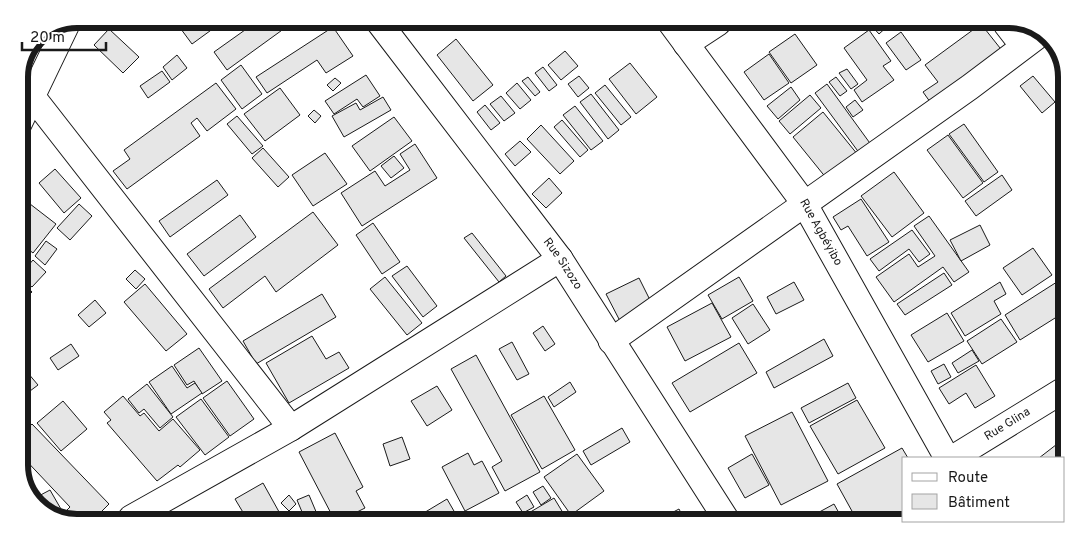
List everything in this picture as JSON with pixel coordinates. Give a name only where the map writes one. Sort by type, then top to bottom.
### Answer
[{"type":"street","name":"Rue Sizozo","points":[[383,28],[560,259],[723,514]]},
{"type":"street","name":"Rue Agbéyibo","points":[[674,28],[804,203],[946,457]]},
{"type":"street","points":[[686,44],[710,28]]},
{"type":"street","points":[[611,341],[970,87],[1033,39],[1013,28]]},
{"type":"street","points":[[28,105],[64,29]]},
{"type":"street","points":[[32,96],[291,428]]},
{"type":"street","points":[[138,514],[291,428],[560,259]]},
{"type":"street","name":"Rue Glina","points":[[955,457],[1058,394]]},
{"type":"building","points":[[180,28],[214,28],[192,44]]},
{"type":"building","points":[[248,28],[285,28],[227,70],[214,52]]},
{"type":"building","points":[[331,28],[334,28],[353,56],[326,73],[317,60],[267,93],[256,77]]},
{"type":"building","points":[[874,28],[886,28],[879,34]]},
{"type":"building","points":[[976,28],[984,28],[1004,53],[933,106],[923,92],[938,82],[925,65]]},
{"type":"building","points":[[109,29],[139,57],[123,73],[94,45]]},
{"type":"building","points":[[869,30],[891,61],[883,66],[894,80],[862,102],[854,90],[867,80],[844,48]]},
{"type":"building","points":[[901,32],[921,60],[906,70],[886,43]]},
{"type":"building","points":[[795,34],[817,65],[791,83],[769,52]]},
{"type":"building","points":[[456,39],[493,85],[473,101],[437,55]]},
{"type":"building","points":[[565,51],[578,66],[561,80],[548,65]]},
{"type":"building","points":[[769,54],[789,83],[764,100],[744,72]]},
{"type":"building","points":[[177,55],[187,68],[172,80],[163,67]]},
{"type":"building","points":[[630,63],[657,97],[636,114],[609,79]]},
{"type":"building","points":[[241,65],[262,94],[242,109],[221,80]]},
{"type":"building","points":[[543,67],[557,85],[549,91],[535,73]]},
{"type":"building","points":[[847,69],[858,84],[851,89],[839,73]]},
{"type":"building","points":[[162,71],[170,82],[148,98],[140,86]]},
{"type":"building","points":[[366,75],[380,96],[363,107],[357,99],[334,114],[325,101]]},
{"type":"building","points":[[579,76],[589,88],[578,97],[568,84]]},
{"type":"building","points":[[1033,76],[1055,102],[1042,113],[1020,86]]},
{"type":"building","points":[[528,77],[540,92],[535,96],[522,81]]},
{"type":"building","points":[[836,77],[847,91],[840,96],[829,82]]},
{"type":"building","points":[[335,78],[341,83],[333,91],[327,85]]},
{"type":"building","points":[[216,83],[236,109],[207,131],[197,118],[191,123],[200,136],[127,189],[113,171],[130,159],[124,150]]},
{"type":"building","points":[[517,83],[531,100],[520,109],[506,93]]},
{"type":"building","points":[[827,84],[872,146],[860,154],[815,93]]},
{"type":"building","points":[[605,85],[631,117],[621,125],[595,93]]},
{"type":"building","points":[[791,87],[800,100],[778,119],[767,106]]},
{"type":"building","points":[[280,88],[300,115],[265,141],[244,114]]},
{"type":"building","points":[[591,94],[619,130],[608,139],[580,102]]},
{"type":"building","points":[[810,95],[821,108],[790,134],[779,121]]},
{"type":"building","points":[[501,96],[515,113],[504,121],[490,104]]},
{"type":"building","points":[[383,97],[391,110],[344,137],[332,116],[356,103],[360,110]]},
{"type":"building","points":[[855,100],[863,110],[853,117],[846,107]]},
{"type":"building","points":[[485,105],[500,123],[491,130],[477,112]]},
{"type":"building","points":[[575,106],[603,141],[591,150],[563,115]]},
{"type":"building","points":[[314,110],[321,116],[315,123],[308,116]]},
{"type":"building","points":[[823,112],[858,155],[827,179],[793,137]]},
{"type":"building","points":[[237,116],[263,146],[252,154],[227,124]]},
{"type":"building","points":[[394,117],[412,141],[370,171],[352,146]]},
{"type":"building","points":[[562,120],[588,150],[580,157],[554,127]]},
{"type":"building","points":[[964,124],[998,172],[984,182],[949,134]]},
{"type":"building","points":[[541,125],[574,161],[560,174],[527,139]]},
{"type":"building","points":[[948,135],[983,183],[963,198],[927,150]]},
{"type":"building","points":[[520,141],[531,152],[515,166],[505,154]]},
{"type":"building","points":[[415,144],[437,178],[362,226],[341,193],[375,171],[385,186],[410,170],[400,154]]},
{"type":"building","points":[[263,148],[289,177],[278,187],[252,158]]},
{"type":"building","points":[[325,153],[347,184],[313,206],[292,175]]},
{"type":"building","points":[[394,156],[404,168],[391,178],[381,166]]},
{"type":"building","points":[[55,169],[81,198],[64,213],[39,183]]},
{"type":"building","points":[[894,172],[924,213],[892,237],[861,196]]},
{"type":"building","points":[[1002,175],[1012,190],[976,216],[965,201]]},
{"type":"building","points":[[549,178],[562,193],[546,208],[532,194]]},
{"type":"building","points":[[217,180],[228,195],[170,237],[159,221]]},
{"type":"building","points":[[861,199],[889,242],[867,256],[848,226],[841,230],[833,217]]},
{"type":"building","points":[[28,202],[56,224],[33,253],[28,249]]},
{"type":"building","points":[[79,204],[92,216],[70,240],[57,228]]},
{"type":"building","points":[[313,212],[338,245],[276,292],[265,276],[223,308],[209,289]]},
{"type":"building","points":[[240,215],[256,237],[204,276],[187,254]]},
{"type":"building","points":[[929,216],[969,272],[954,282],[943,267],[894,302],[876,277],[909,254],[918,267],[935,256],[914,226]]},
{"type":"building","points":[[373,223],[400,262],[382,274],[356,235]]},
{"type":"building","points":[[980,225],[990,245],[961,261],[950,240]]},
{"type":"building","points":[[912,230],[930,254],[919,262],[909,249],[879,271],[870,259]]},
{"type":"building","points":[[472,233],[506,276],[499,282],[464,238]]},
{"type":"building","points":[[46,241],[57,249],[45,265],[35,256]]},
{"type":"building","points":[[1033,248],[1052,275],[1022,295],[1003,268]]},
{"type":"building","points":[[33,260],[46,272],[32,287],[28,284],[28,266]]},
{"type":"building","points":[[407,266],[437,306],[423,317],[392,276]]},
{"type":"building","points":[[135,270],[145,279],[136,289],[126,279]]},
{"type":"building","points":[[944,273],[952,285],[905,315],[897,304]]},
{"type":"building","points":[[385,277],[422,323],[407,335],[370,289]]},
{"type":"building","points":[[739,277],[753,301],[722,319],[708,295]]},
{"type":"building","points":[[639,278],[653,306],[620,321],[606,294]]},
{"type":"building","points":[[794,282],[804,300],[776,314],[767,297]]},
{"type":"building","points":[[1000,282],[1006,294],[994,301],[1001,314],[965,336],[951,313]]},
{"type":"building","points":[[1058,282],[1058,316],[1020,340],[1005,315]]},
{"type":"building","points":[[145,284],[187,334],[166,351],[124,302]]},
{"type":"building","points":[[28,288],[32,292],[28,296]]},
{"type":"building","points":[[322,294],[336,317],[256,364],[243,341]]},
{"type":"building","points":[[95,300],[106,313],[89,327],[78,315]]},
{"type":"building","points":[[712,303],[731,337],[685,361],[667,327]]},
{"type":"building","points":[[753,304],[770,330],[748,344],[732,318]]},
{"type":"building","points":[[947,313],[964,341],[928,362],[911,335]]},
{"type":"building","points":[[1001,319],[1017,342],[982,364],[967,341]]},
{"type":"building","points":[[543,326],[555,344],[545,351],[533,333]]},
{"type":"building","points":[[312,336],[326,359],[339,352],[349,368],[289,403],[266,363]]},
{"type":"building","points":[[824,339],[833,356],[774,388],[766,372]]},
{"type":"building","points":[[512,342],[529,374],[517,380],[499,349]]},
{"type":"building","points":[[739,343],[757,373],[690,412],[672,383]]},
{"type":"building","points":[[71,344],[79,356],[58,370],[50,358]]},
{"type":"building","points":[[199,348],[222,381],[202,394],[194,381],[187,385],[174,365]]},
{"type":"building","points":[[972,350],[979,361],[958,373],[952,363]]},
{"type":"building","points":[[476,355],[540,472],[505,491],[492,467],[502,461],[451,369]]},
{"type":"building","points":[[944,364],[951,377],[938,384],[931,371]]},
{"type":"building","points":[[976,365],[995,396],[975,408],[966,393],[949,404],[939,388]]},
{"type":"building","points":[[172,366],[187,388],[195,383],[202,393],[171,414],[149,382]]},
{"type":"building","points":[[28,373],[38,385],[28,392]]},
{"type":"building","points":[[227,381],[254,419],[230,436],[203,398]]},
{"type":"building","points":[[570,382],[576,392],[554,407],[548,397]]},
{"type":"building","points":[[848,383],[856,398],[809,423],[801,408]]},
{"type":"building","points":[[147,384],[173,417],[160,428],[144,409],[139,413],[128,399]]},
{"type":"building","points":[[437,386],[452,410],[427,426],[411,401]]},
{"type":"building","points":[[123,396],[140,416],[144,413],[159,431],[173,419],[200,450],[180,467],[178,465],[157,481],[107,423],[111,420],[104,412]]},
{"type":"building","points":[[544,396],[575,450],[542,469],[511,415]]},
{"type":"building","points":[[201,399],[229,437],[205,455],[176,417]]},
{"type":"building","points":[[857,400],[885,448],[838,474],[810,426]]},
{"type":"building","points":[[63,401],[87,429],[61,451],[37,423]]},
{"type":"building","points":[[792,412],[828,481],[781,505],[745,436]]},
{"type":"building","points":[[32,424],[109,504],[99,514],[70,514],[65,512],[70,507],[28,463],[28,428]]},
{"type":"building","points":[[622,428],[630,442],[591,465],[583,451]]},
{"type":"building","points":[[335,433],[363,487],[356,491],[365,508],[353,514],[331,514],[299,452]]},
{"type":"building","points":[[402,437],[410,459],[390,466],[383,444]]},
{"type":"building","points":[[1058,443],[1058,457],[1040,457]]},
{"type":"building","points":[[902,448],[907,457],[902,457],[902,514],[854,514],[837,484]]},
{"type":"building","points":[[468,453],[474,465],[482,461],[499,493],[465,511],[442,467]]},
{"type":"building","points":[[577,454],[604,491],[570,514],[544,477]]},
{"type":"building","points":[[752,454],[769,485],[745,498],[728,468]]},
{"type":"building","points":[[263,483],[280,514],[244,514],[235,499]]},
{"type":"building","points":[[543,486],[551,498],[541,505],[533,492]]},
{"type":"building","points":[[50,490],[63,513],[49,506],[38,496]]},
{"type":"building","points":[[289,495],[296,504],[289,511],[281,503]]},
{"type":"building","points":[[309,495],[317,514],[303,514],[297,500]]},
{"type":"building","points":[[527,495],[534,507],[523,513],[516,502]]},
{"type":"building","points":[[554,498],[564,514],[527,514]]},
{"type":"building","points":[[447,499],[456,514],[422,514]]},
{"type":"building","points":[[834,504],[840,514],[816,514]]},
{"type":"building","points":[[679,509],[682,514],[669,514]]}]
